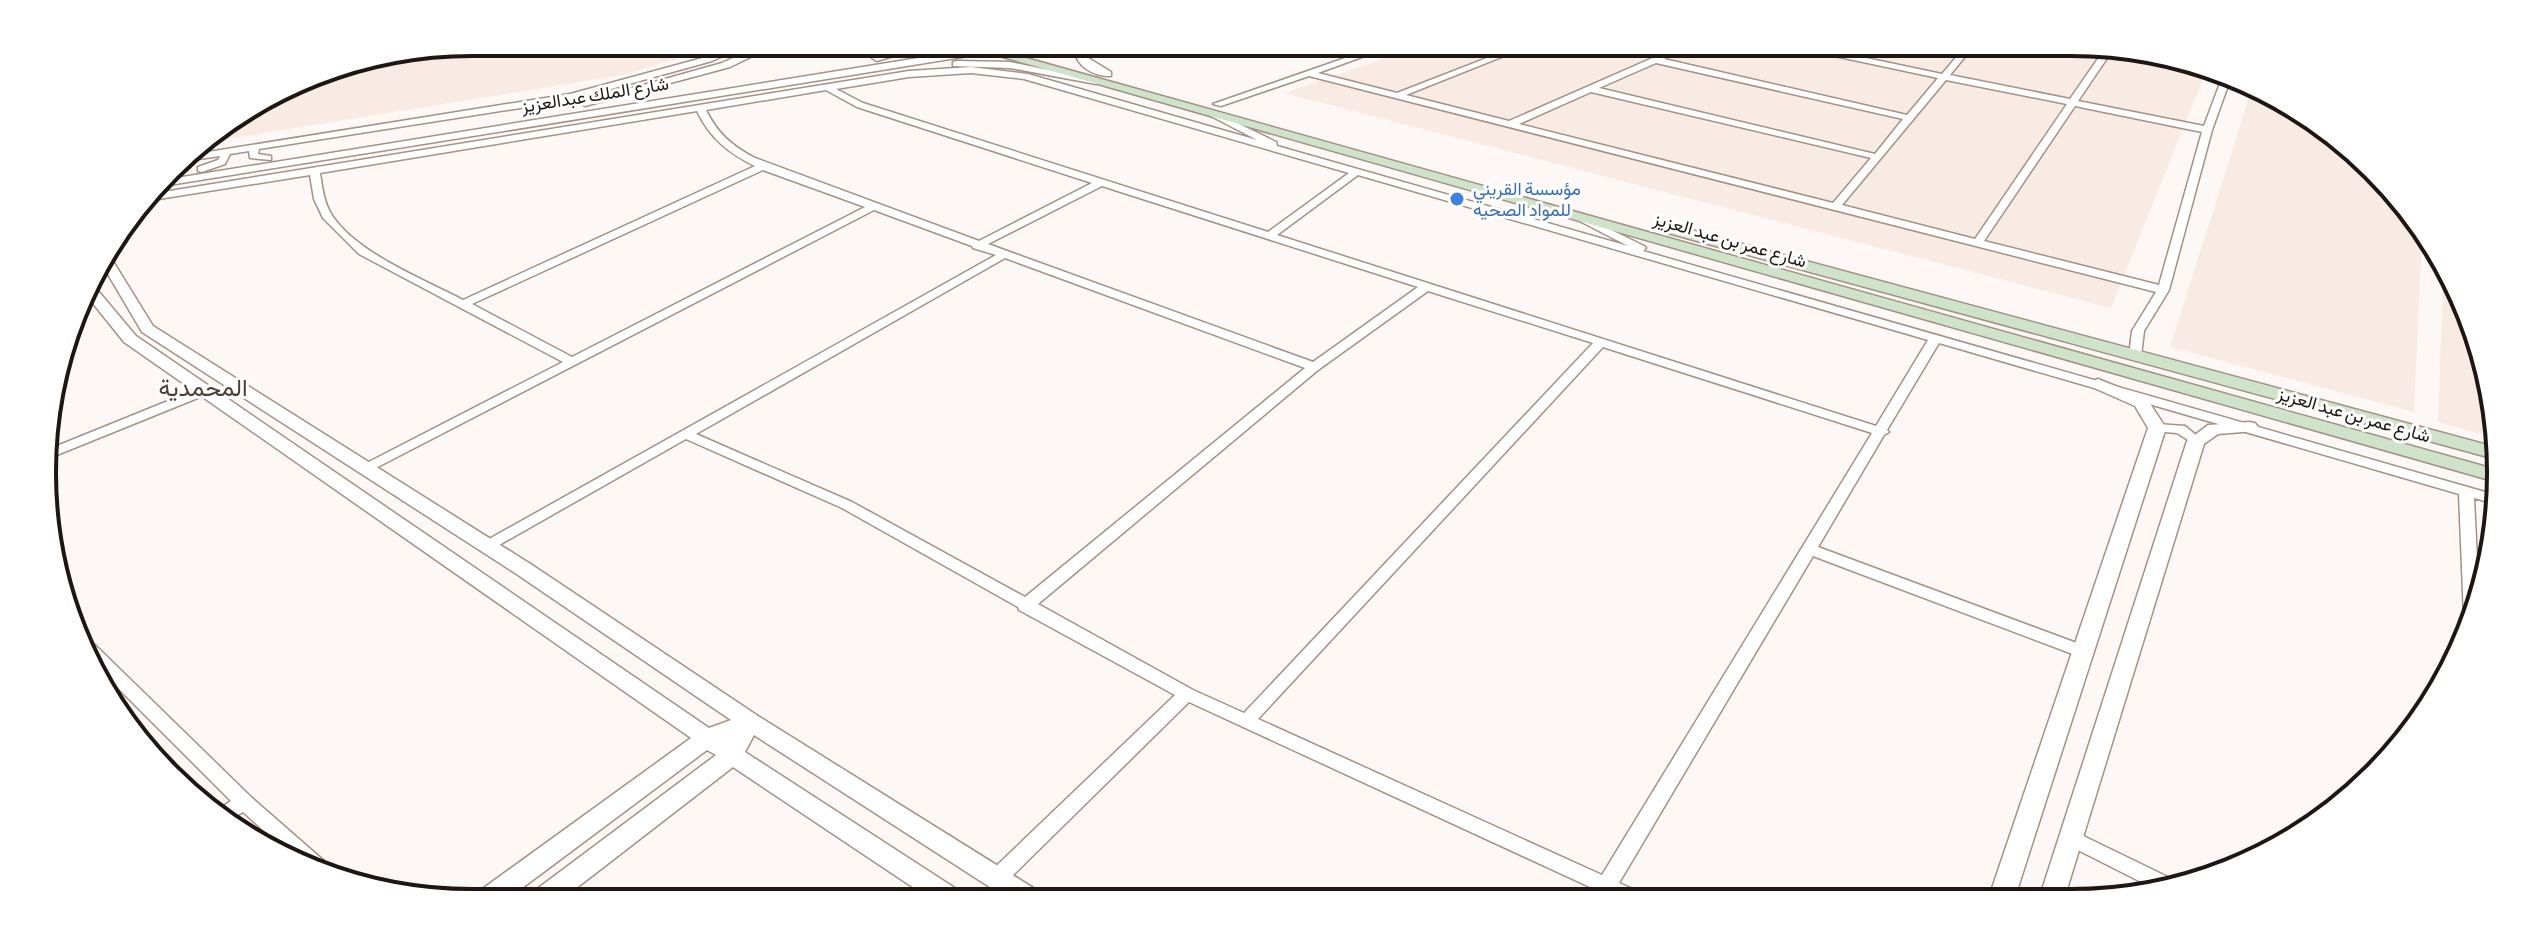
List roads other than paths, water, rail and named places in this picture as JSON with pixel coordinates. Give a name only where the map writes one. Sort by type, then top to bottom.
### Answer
[{"type":"main road","name":"شارع عمر بن عبد العزيز","points":[[1026,56],[2486,451]]},
{"type":"main road","name":"شارع عمر بن عبد العزيز","points":[[1217,110],[1579,218],[2487,473]]},
{"type":"street","points":[[202,156],[571,97],[716,56]]},
{"type":"street","points":[[524,117],[650,88],[747,56]]},
{"type":"street","points":[[850,68],[885,56]]},
{"type":"street","name":"شارع الملك عبدالعزيز","points":[[175,182],[607,111],[918,56]]},
{"type":"street","points":[[1080,56],[1101,78]]},
{"type":"street","points":[[1217,110],[1358,56]]},
{"type":"street","points":[[1400,94],[1499,56]]},
{"type":"street","points":[[1513,123],[1665,56]]},
{"type":"street","points":[[1841,56],[2207,130]]},
{"type":"street","points":[[1836,206],[1962,56]]},
{"type":"street","points":[[1978,242],[2103,58]]},
{"type":"street","points":[[1656,60],[1910,118]]},
{"type":"street","points":[[850,68],[976,63],[1101,78]]},
{"type":"street","name":"شارع الملك عبدالعزيز","points":[[185,172],[850,68]]},
{"type":"street","points":[[161,196],[909,74],[971,70],[1025,76],[2486,497]]},
{"type":"street","points":[[1308,73],[2163,290]]},
{"type":"street","points":[[2135,356],[2138,331],[2163,290],[2207,130],[2223,85]]},
{"type":"street","points":[[828,88],[860,105],[1882,432]]},
{"type":"street","points":[[1590,89],[1877,157]]},
{"type":"street","points":[[700,108],[709,128],[727,149],[763,166],[1314,367]]},
{"type":"street","points":[[1217,110],[1288,154]]},
{"type":"street","points":[[496,142],[607,111]]},
{"type":"street","points":[[254,148],[253,156],[268,158]]},
{"type":"street","points":[[202,169],[222,162],[226,152]]},
{"type":"street","points":[[463,304],[763,166]]},
{"type":"street","points":[[315,172],[317,201],[335,228],[363,252],[572,362]]},
{"type":"street","points":[[1269,236],[1355,173]]},
{"type":"street","points":[[977,246],[1101,182]]},
{"type":"street","points":[[366,469],[872,207]]},
{"type":"street","points":[[1579,218],[1665,261]]},
{"type":"street","points":[[487,546],[1003,255]]},
{"type":"street","points":[[111,266],[147,329],[487,546],[750,722],[1014,889]]},
{"type":"street","points":[[1025,606],[1314,367],[1427,286]]},
{"type":"street","points":[[95,297],[130,339],[707,738],[935,889]]},
{"type":"street","points":[[1607,885],[1936,338]]},
{"type":"street","points":[[1245,722],[1601,342]]},
{"type":"street","points":[[2098,384],[2141,403],[2157,428]]},
{"type":"street","points":[[57,451],[205,390]]},
{"type":"street","points":[[2054,889],[2196,441],[2214,429],[2249,427]]},
{"type":"street","points":[[2157,428],[2180,429],[2196,441]]},
{"type":"street","points":[[2005,889],[2157,428]]},
{"type":"street","points":[[685,434],[847,505],[1187,694],[1615,889]]},
{"type":"street","points":[[2466,491],[2471,588]]},
{"type":"street","points":[[1810,549],[2084,652]]},
{"type":"street","points":[[101,661],[244,802],[299,851]]},
{"type":"street","points":[[997,878],[1187,694]]},
{"type":"street","points":[[502,889],[707,738],[750,722]]},
{"type":"street","points":[[556,889],[732,755],[750,722]]},
{"type":"street","points":[[230,811],[244,802]]},
{"type":"street","points":[[2069,837],[2155,880]]},
{"type":"place","name":"مؤسسة القريني للمواد الصحيه","points":[[1457,199]]},
{"type":"district","name":"المحمدية","points":[[203,388]]}]
